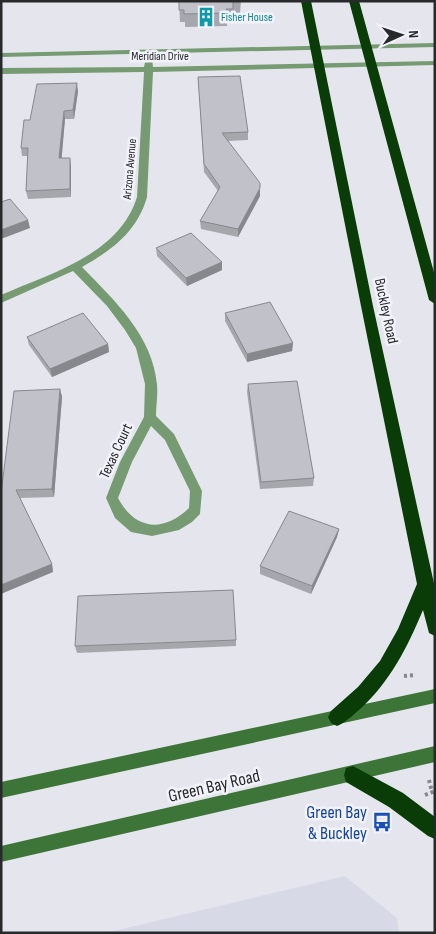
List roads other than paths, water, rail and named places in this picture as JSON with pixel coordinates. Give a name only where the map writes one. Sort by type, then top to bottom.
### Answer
[{"type":"highway","name":"Buckley Road","points":[[306,1],[435,628]]},
{"type":"highway","points":[[354,1],[435,300]]},
{"type":"highway","points":[[337,717],[380,676],[391,658],[425,585]]},
{"type":"highway","points":[[353,774],[396,800],[435,830]]},
{"type":"main road","points":[[1,790],[435,696]]},
{"type":"main road","name":"Green Bay Road","points":[[1,854],[435,754]]},
{"type":"street","name":"Meridian Drive","points":[[1,55],[435,45]]},
{"type":"street","name":"Arizona Avenue","points":[[1,299],[74,266],[108,247],[136,215],[142,197],[149,52]]},
{"type":"street","name":"Meridian Drive","points":[[1,71],[435,63]]},
{"type":"street","name":"Texas Court","points":[[74,266],[111,303],[142,348],[150,384],[150,417],[126,462],[112,498],[120,514],[136,528],[152,531],[174,526],[187,518],[195,510],[196,491],[170,437],[150,417]]},
{"type":"place","name":"Fisher House","points":[[206,17]]},
{"type":"place","name":"Green Bay & Buckley","points":[[382,822]]}]
